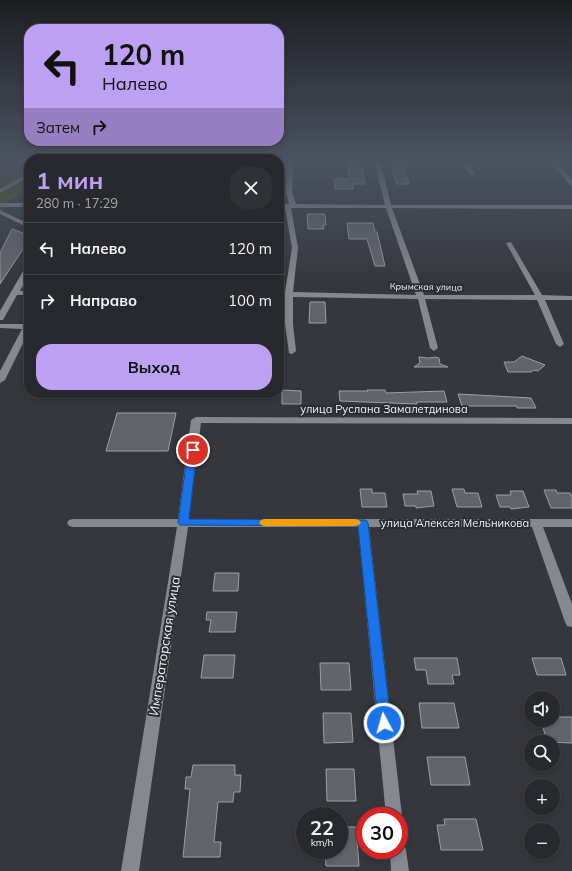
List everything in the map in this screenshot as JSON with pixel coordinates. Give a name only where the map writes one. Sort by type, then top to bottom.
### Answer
[{"type":"street","points":[[290,201],[295,248],[289,294],[288,324],[292,351]]},
{"type":"street","points":[[387,201],[421,297],[434,348]]},
{"type":"street","points":[[0,205],[24,205]]},
{"type":"street","points":[[284,206],[572,208]]},
{"type":"street","points":[[0,212],[24,224]]},
{"type":"street","points":[[510,243],[540,298],[560,344]]},
{"type":"street","points":[[0,318],[24,277]]},
{"type":"street","points":[[15,293],[24,293]]},
{"type":"street","name":"Крымская улица","points":[[284,294],[572,298]]},
{"type":"street","points":[[0,326],[24,325]]},
{"type":"street","points":[[0,380],[24,333]]},
{"type":"street","name":"улица Руслана Замалетдинова","points":[[196,420],[572,421]]},
{"type":"street","name":"Императорская улица","points":[[130,871],[183,523],[196,420]]},
{"type":"street","name":"улица Алексея Мельникова","points":[[73,523],[572,523]]},
{"type":"street","points":[[363,523],[393,807]]},
{"type":"street","points":[[536,523],[572,622]]},
{"type":"street","points":[[399,859],[400,871]]},
{"type":"green space","points":[[0,201],[12,201],[0,212]]},
{"type":"building","points":[[307,214],[325,214],[326,225],[323,225],[324,229],[308,229]]},
{"type":"building","points":[[347,223],[373,223],[375,232],[377,232],[385,266],[375,266],[367,239],[349,239]]},
{"type":"building","points":[[12,229],[23,233],[24,248],[0,284],[0,253]]},
{"type":"building","points":[[310,302],[325,302],[326,323],[309,323]]},
{"type":"building","points":[[522,356],[545,365],[538,371],[508,372],[504,362],[514,362]]},
{"type":"building","points":[[419,357],[439,358],[440,364],[448,367],[414,367],[420,363]]},
{"type":"building","points":[[284,390],[301,391],[301,404],[282,404]]},
{"type":"building","points":[[367,390],[385,390],[386,393],[444,391],[447,402],[417,402],[417,404],[340,401],[339,391],[368,391]]},
{"type":"building","points":[[458,394],[531,398],[536,408],[517,408],[517,406],[462,406]]},
{"type":"building","points":[[117,413],[176,413],[168,451],[106,451]]},
{"type":"building","points":[[360,489],[372,489],[372,493],[385,493],[387,507],[362,507]]},
{"type":"building","points":[[452,489],[464,489],[465,493],[478,493],[482,507],[457,507]]},
{"type":"building","points":[[544,490],[556,490],[557,493],[570,493],[572,497],[572,508],[551,508]]},
{"type":"building","points":[[417,491],[431,491],[434,506],[416,508],[416,506],[405,506],[403,494],[418,494]]},
{"type":"building","points":[[510,491],[523,491],[529,507],[511,509],[510,507],[500,507],[496,495],[511,495]]},
{"type":"building","points":[[215,573],[239,573],[238,591],[213,591]]},
{"type":"building","points":[[207,612],[237,612],[235,632],[209,632],[211,620],[206,620]]},
{"type":"building","points":[[204,655],[235,655],[233,678],[201,678]]},
{"type":"building","points":[[414,658],[457,658],[460,675],[452,675],[454,684],[428,684],[426,670],[416,670]]},
{"type":"building","points":[[532,658],[561,658],[566,675],[537,675]]},
{"type":"building","points":[[320,663],[349,663],[351,690],[321,690]]},
{"type":"building","points":[[419,703],[454,703],[459,728],[422,728]]},
{"type":"building","points":[[323,713],[351,713],[353,742],[324,743]]},
{"type":"building","points":[[560,717],[572,717],[572,743],[560,743],[560,735],[545,735],[543,727],[560,727]]},
{"type":"building","points":[[427,757],[465,757],[470,785],[431,785]]},
{"type":"building","points":[[193,765],[235,765],[235,775],[241,775],[240,792],[234,792],[233,802],[218,802],[214,842],[221,842],[220,857],[183,857],[190,789],[185,789],[186,777],[191,777]]},
{"type":"building","points":[[326,769],[354,769],[356,801],[327,801]]},
{"type":"building","points":[[444,819],[476,819],[483,850],[441,850],[437,825],[445,825]]},
{"type":"building","points":[[348,827],[356,827],[356,859],[358,859],[359,866],[326,866],[326,859],[348,859]]},
{"type":"slow traffic","points":[[264,523],[355,523]]},
{"type":"route","points":[[193,450],[183,523],[363,523],[384,723]]}]
